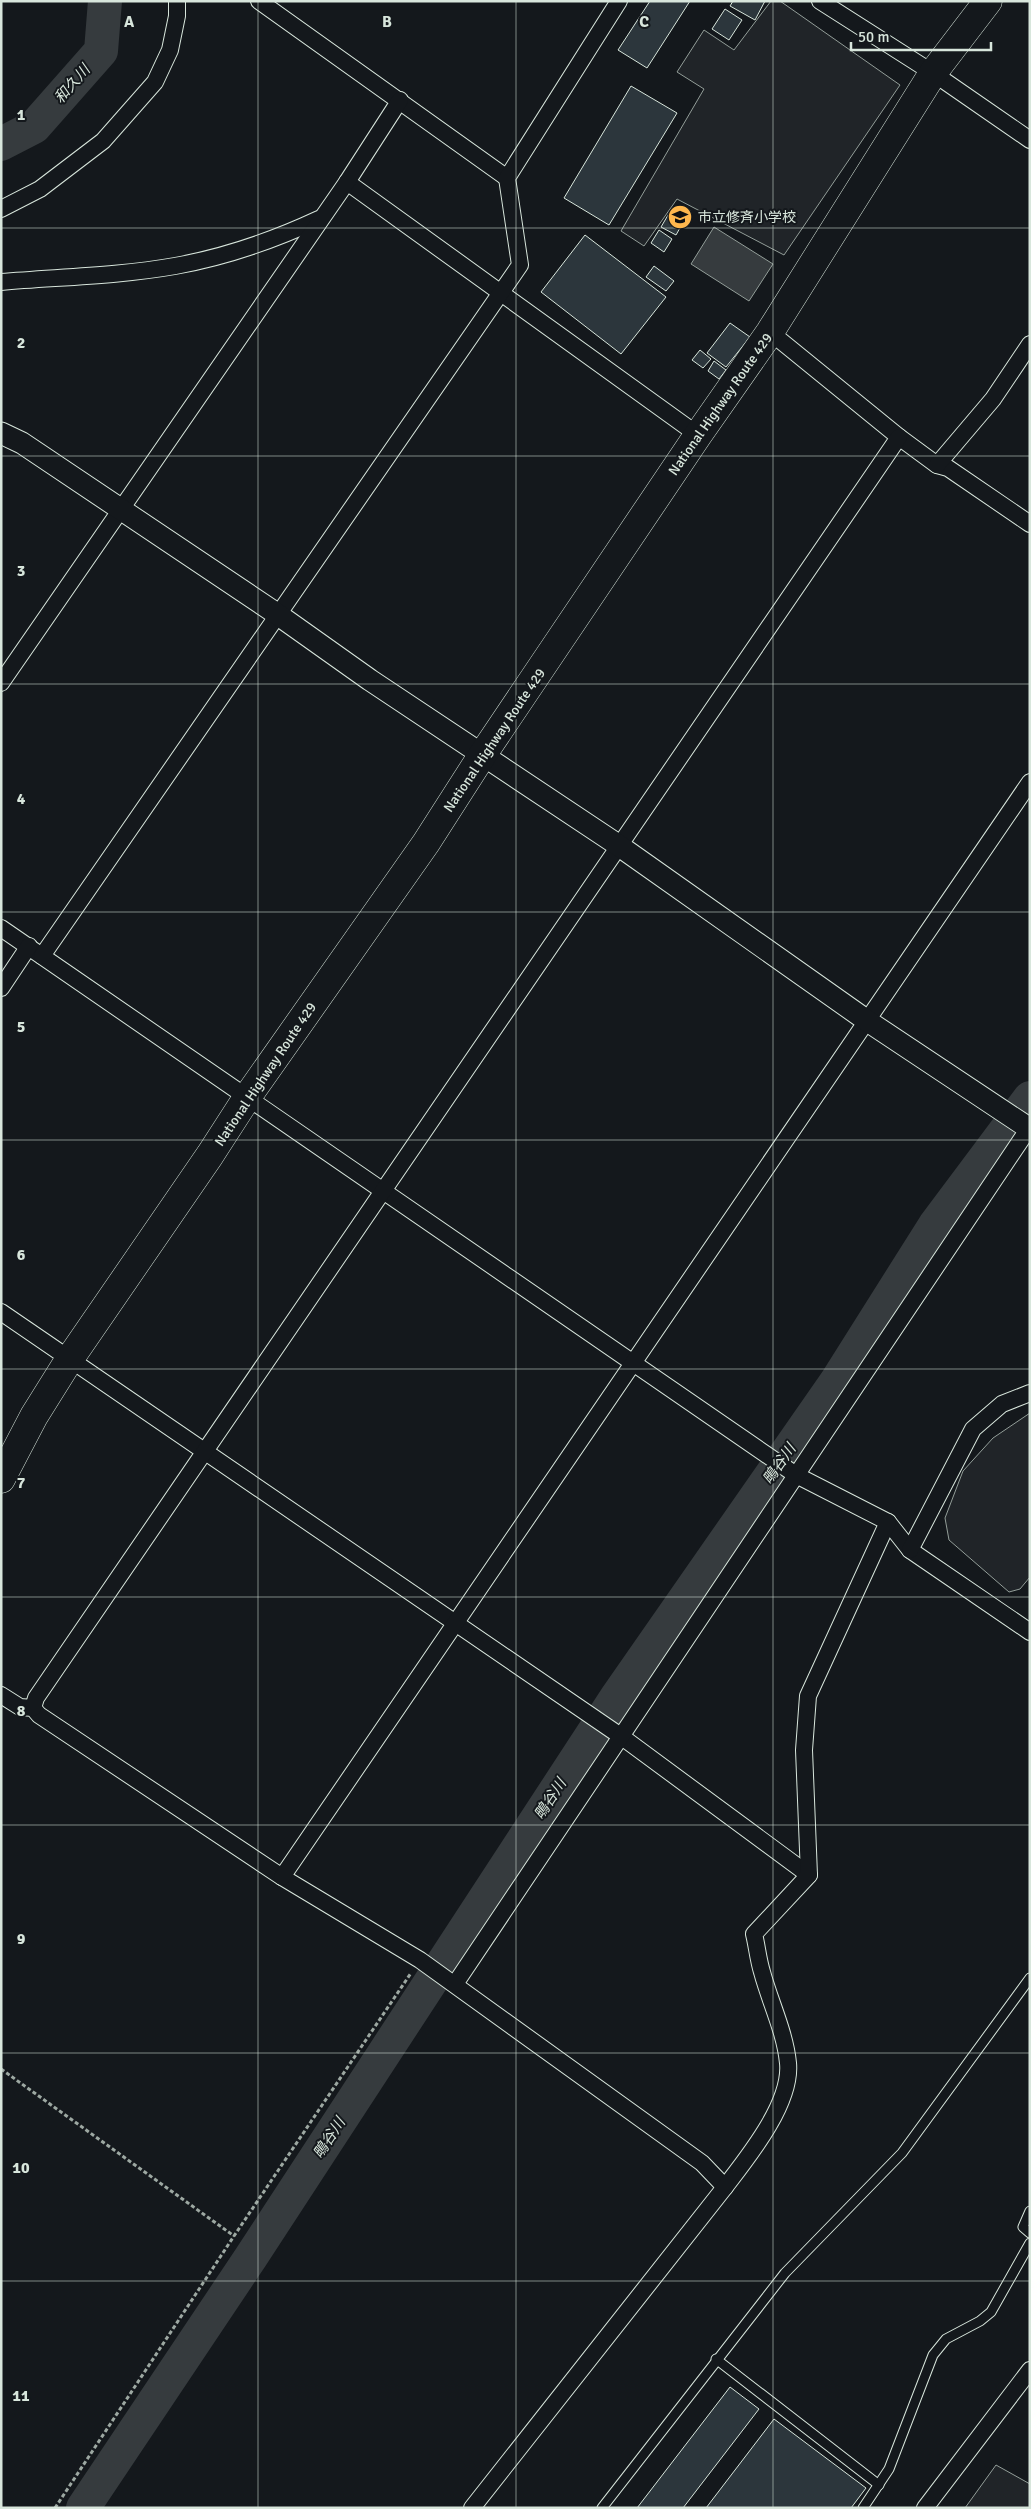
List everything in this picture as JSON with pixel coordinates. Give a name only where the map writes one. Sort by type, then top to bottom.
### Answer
[{"type":"highway","name":"National Highway Route 429","points":[[1,1479],[34,1416],[69,1360],[210,1155],[248,1096],[426,843],[483,754],[698,435],[770,332],[933,73],[988,1]]},
{"type":"street","points":[[1,209],[40,188],[103,141],[155,82],[170,50],[177,1]]},
{"type":"street","points":[[259,1],[507,178]]},
{"type":"street","points":[[1,988],[35,951],[277,614],[503,294],[520,266],[507,178],[619,1]]},
{"type":"street","points":[[820,1],[933,73],[1030,140]]},
{"type":"street","points":[[1,683],[347,182],[400,100]]},
{"type":"street","points":[[347,182],[698,435]]},
{"type":"street","points":[[1,282],[175,266],[253,246],[290,233],[321,218]]},
{"type":"street","points":[[770,332],[899,437],[937,465],[948,468],[1030,524]]},
{"type":"street","points":[[937,465],[993,399],[1030,344]]},
{"type":"street","points":[[1,433],[22,443],[277,614],[370,680],[618,845],[866,1020],[1029,1129],[455,1984]]},
{"type":"street","points":[[33,1708],[36,1698],[204,1451],[385,1190],[618,845],[899,437]]},
{"type":"street","points":[[282,1876],[1030,782]]},
{"type":"street","points":[[1,928],[385,1190],[796,1475],[888,1522],[910,1550],[1030,1632]]},
{"type":"street","points":[[1,1312],[622,1737],[809,1875]]},
{"type":"street","points":[[910,1550],[973,1429],[1002,1404],[1030,1394]]},
{"type":"street","points":[[472,2508],[752,2152],[782,2102],[788,2065],[773,2004],[762,1972],[754,1934],[809,1875],[804,1750],[808,1696],[888,1522]]},
{"type":"street","points":[[1,1694],[20,1707],[33,1708],[39,1715],[282,1876],[420,1960],[702,2163],[725,2187]]},
{"type":"street","points":[[925,2508],[1030,2370]]},
{"type":"lane","points":[[602,2508],[716,2359],[785,2273],[902,2153],[1030,1978]]},
{"type":"lane","points":[[1030,2211],[1023,2228],[1030,2233]]},
{"type":"lane","points":[[863,2508],[889,2468],[933,2355],[946,2339],[980,2321],[991,2312],[1030,2243]]},
{"type":"lane","points":[[716,2359],[879,2485]]},
{"type":"path","points":[[56,2508],[234,2236],[420,1960]]},
{"type":"path","points":[[1,2069],[234,2236]]},
{"type":"shaded area","points":[[771,1],[780,1],[900,85],[784,255],[677,199],[644,246],[621,231],[704,89],[677,72],[704,30],[734,50]]},
{"type":"shaded area","points":[[714,227],[773,264],[749,301],[691,264]]},
{"type":"shaded area","points":[[1030,1413],[1030,1577],[1020,1589],[1009,1592],[949,1540],[945,1518],[963,1471],[993,1438]]},
{"type":"shaded area","points":[[996,2465],[1030,2484],[1030,2508],[965,2508]]},
{"type":"building","points":[[650,1],[690,1],[647,68],[618,50]]},
{"type":"building","points":[[733,1],[765,1],[755,20],[730,6]]},
{"type":"building","points":[[725,9],[742,20],[729,40],[712,29]]},
{"type":"building","points":[[631,86],[677,113],[609,225],[564,198]]},
{"type":"building","points":[[671,210],[685,219],[676,235],[661,227]]},
{"type":"building","points":[[659,230],[672,239],[664,252],[651,243]]},
{"type":"building","points":[[585,235],[666,297],[621,354],[541,292]]},
{"type":"building","points":[[654,266],[674,281],[666,291],[646,277]]},
{"type":"building","points":[[730,323],[750,337],[726,367],[707,353]]},
{"type":"building","points":[[700,350],[711,359],[703,368],[692,360]]},
{"type":"building","points":[[714,361],[726,370],[719,379],[708,371]]},
{"type":"building","points":[[730,2387],[759,2409],[683,2508],[637,2508]]},
{"type":"building","points":[[774,2419],[866,2488],[851,2508],[706,2508]]},
{"type":"waterway","name":"和久川","points":[[1,144],[34,127],[101,51],[105,1]]},
{"type":"waterway","name":"鴫谷川","points":[[83,2508],[251,2257],[616,1698],[836,1382],[935,1225],[1030,1098]]},
{"type":"place","name":"市立修斉小学校","points":[[680,217]]}]
